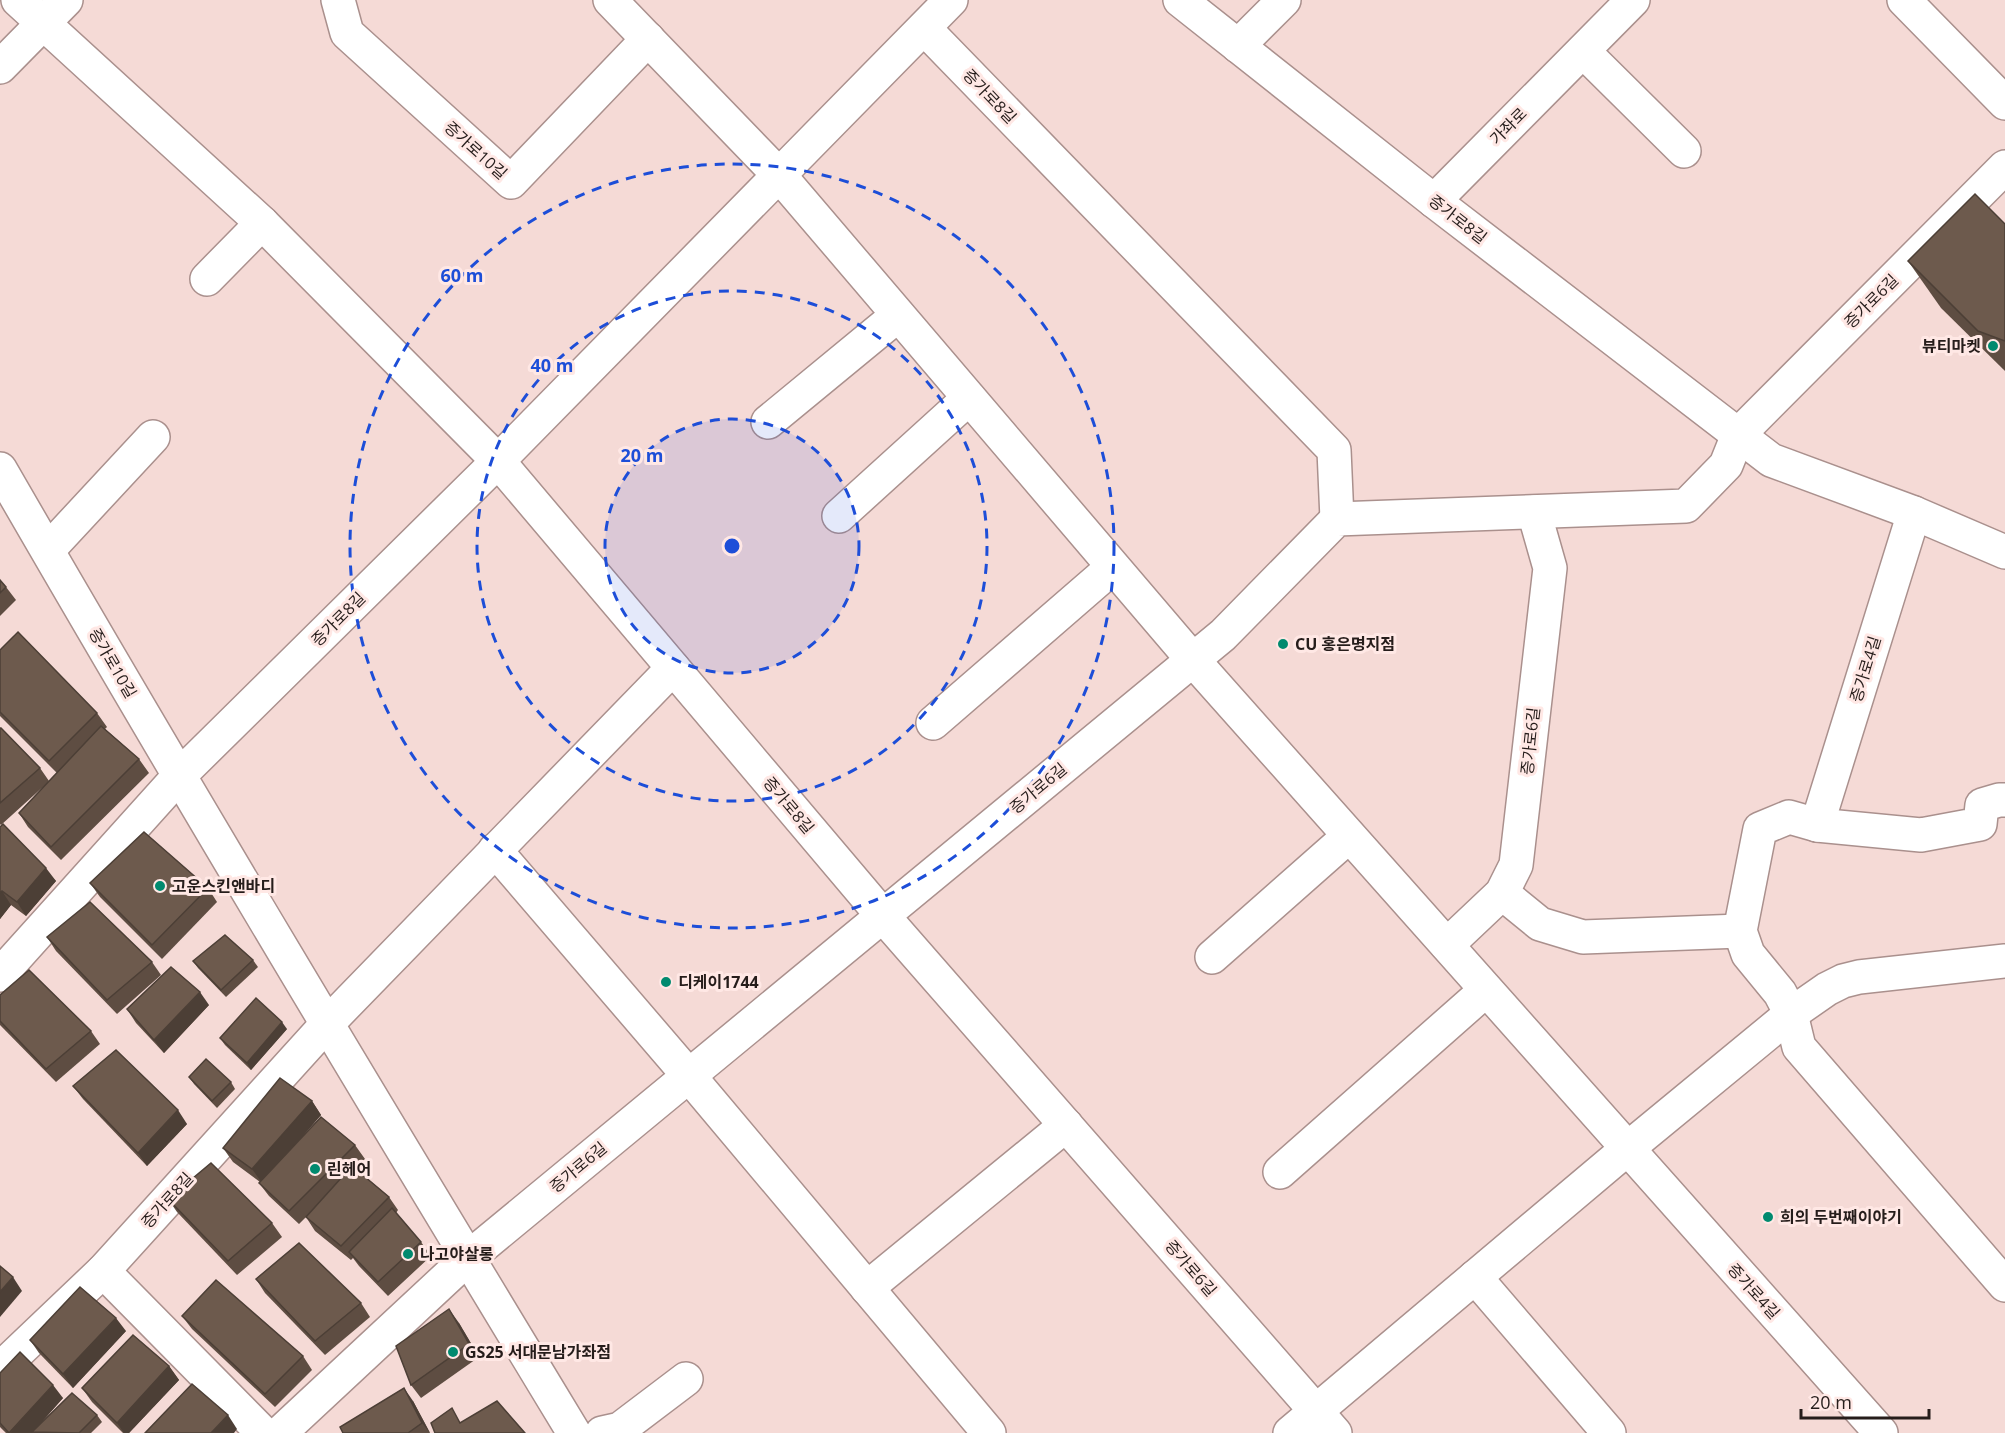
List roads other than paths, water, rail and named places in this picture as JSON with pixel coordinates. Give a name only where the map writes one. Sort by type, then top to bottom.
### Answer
[{"type":"street","points":[[18,0],[262,223],[498,461]]},
{"type":"street","points":[[0,67],[66,0]]},
{"type":"street","name":"증가로10길","points":[[338,0],[347,33],[511,182],[648,39]]},
{"type":"street","points":[[610,0],[779,175],[1193,660],[1627,1149]]},
{"type":"street","name":"증가로8길","points":[[6,960],[179,776],[498,461],[951,0]]},
{"type":"street","name":"증가로8길","points":[[1180,0],[1434,201],[1738,435]]},
{"type":"street","points":[[1238,46],[1284,0]]},
{"type":"street","name":"가좌로","points":[[1434,201],[1633,0]]},
{"type":"street","points":[[1904,0],[2005,103]]},
{"type":"street","name":"증가로8길","points":[[924,28],[1334,450],[1337,519]]},
{"type":"street","points":[[1582,51],[1684,151]]},
{"type":"street","name":"증가로6길","points":[[280,1433],[468,1258],[1223,635],[1337,519],[1686,506],[1726,465],[1738,435],[2005,167]]},
{"type":"street","points":[[207,279],[262,223]]},
{"type":"street","points":[[768,422],[898,315]]},
{"type":"street","points":[[839,516],[969,398]]},
{"type":"street","points":[[1738,435],[1771,460],[1914,513],[2005,552]]},
{"type":"street","points":[[48,550],[153,437]]},
{"type":"street","name":"증가로8길","points":[[498,461],[883,916]]},
{"type":"street","name":"증가로10길","points":[[5,492],[48,550],[179,776]]},
{"type":"street","name":"증가로6길","points":[[1447,945],[1502,893],[1516,865],[1550,567],[1534,512]]},
{"type":"street","name":"증가로4길","points":[[1817,825],[1914,513]]},
{"type":"street","points":[[933,723],[1113,567]]},
{"type":"street","name":"증가로8길","points":[[0,1368],[103,1271],[327,1024],[673,668]]},
{"type":"street","points":[[179,776],[574,1433]]},
{"type":"street","points":[[2005,800],[1982,805],[1980,824],[1921,835],[1817,825],[1789,817],[1760,829],[1740,931],[1748,954],[1780,993],[1791,1014],[1799,1047],[2005,1285]]},
{"type":"street","points":[[1212,957],[1349,836]]},
{"type":"street","points":[[495,850],[689,1076],[986,1432]]},
{"type":"street","points":[[1502,893],[1540,924],[1583,938],[1740,931]]},
{"type":"street","name":"증가로6길","points":[[883,916],[1325,1422]]},
{"type":"street","points":[[1290,1433],[1325,1422],[1475,1277],[1791,1014],[1827,989],[1858,977],[2005,961]]},
{"type":"street","points":[[1280,1172],[1486,990]]},
{"type":"street","points":[[867,1288],[1066,1125]]},
{"type":"street","name":"증가로4길","points":[[1627,1149],[1881,1433]]},
{"type":"street","points":[[103,1271],[263,1433]]},
{"type":"street","points":[[1475,1277],[1607,1432]]},
{"type":"street","points":[[602,1433],[620,1429],[686,1379]]},
{"type":"place","name":"뷰티마켓","points":[[1993,346]]},
{"type":"place","name":"CU 홍은명지점","points":[[1283,644]]},
{"type":"place","name":"고운스킨앤바디","points":[[160,886]]},
{"type":"place","name":"디케이1744","points":[[666,982]]},
{"type":"place","name":"린헤어","points":[[315,1169]]},
{"type":"place","name":"희의 두번째이야기","points":[[1768,1217]]},
{"type":"place","name":"나고야살롱","points":[[408,1254]]},
{"type":"place","name":"GS25 서대문남가좌점","points":[[453,1352]]}]
